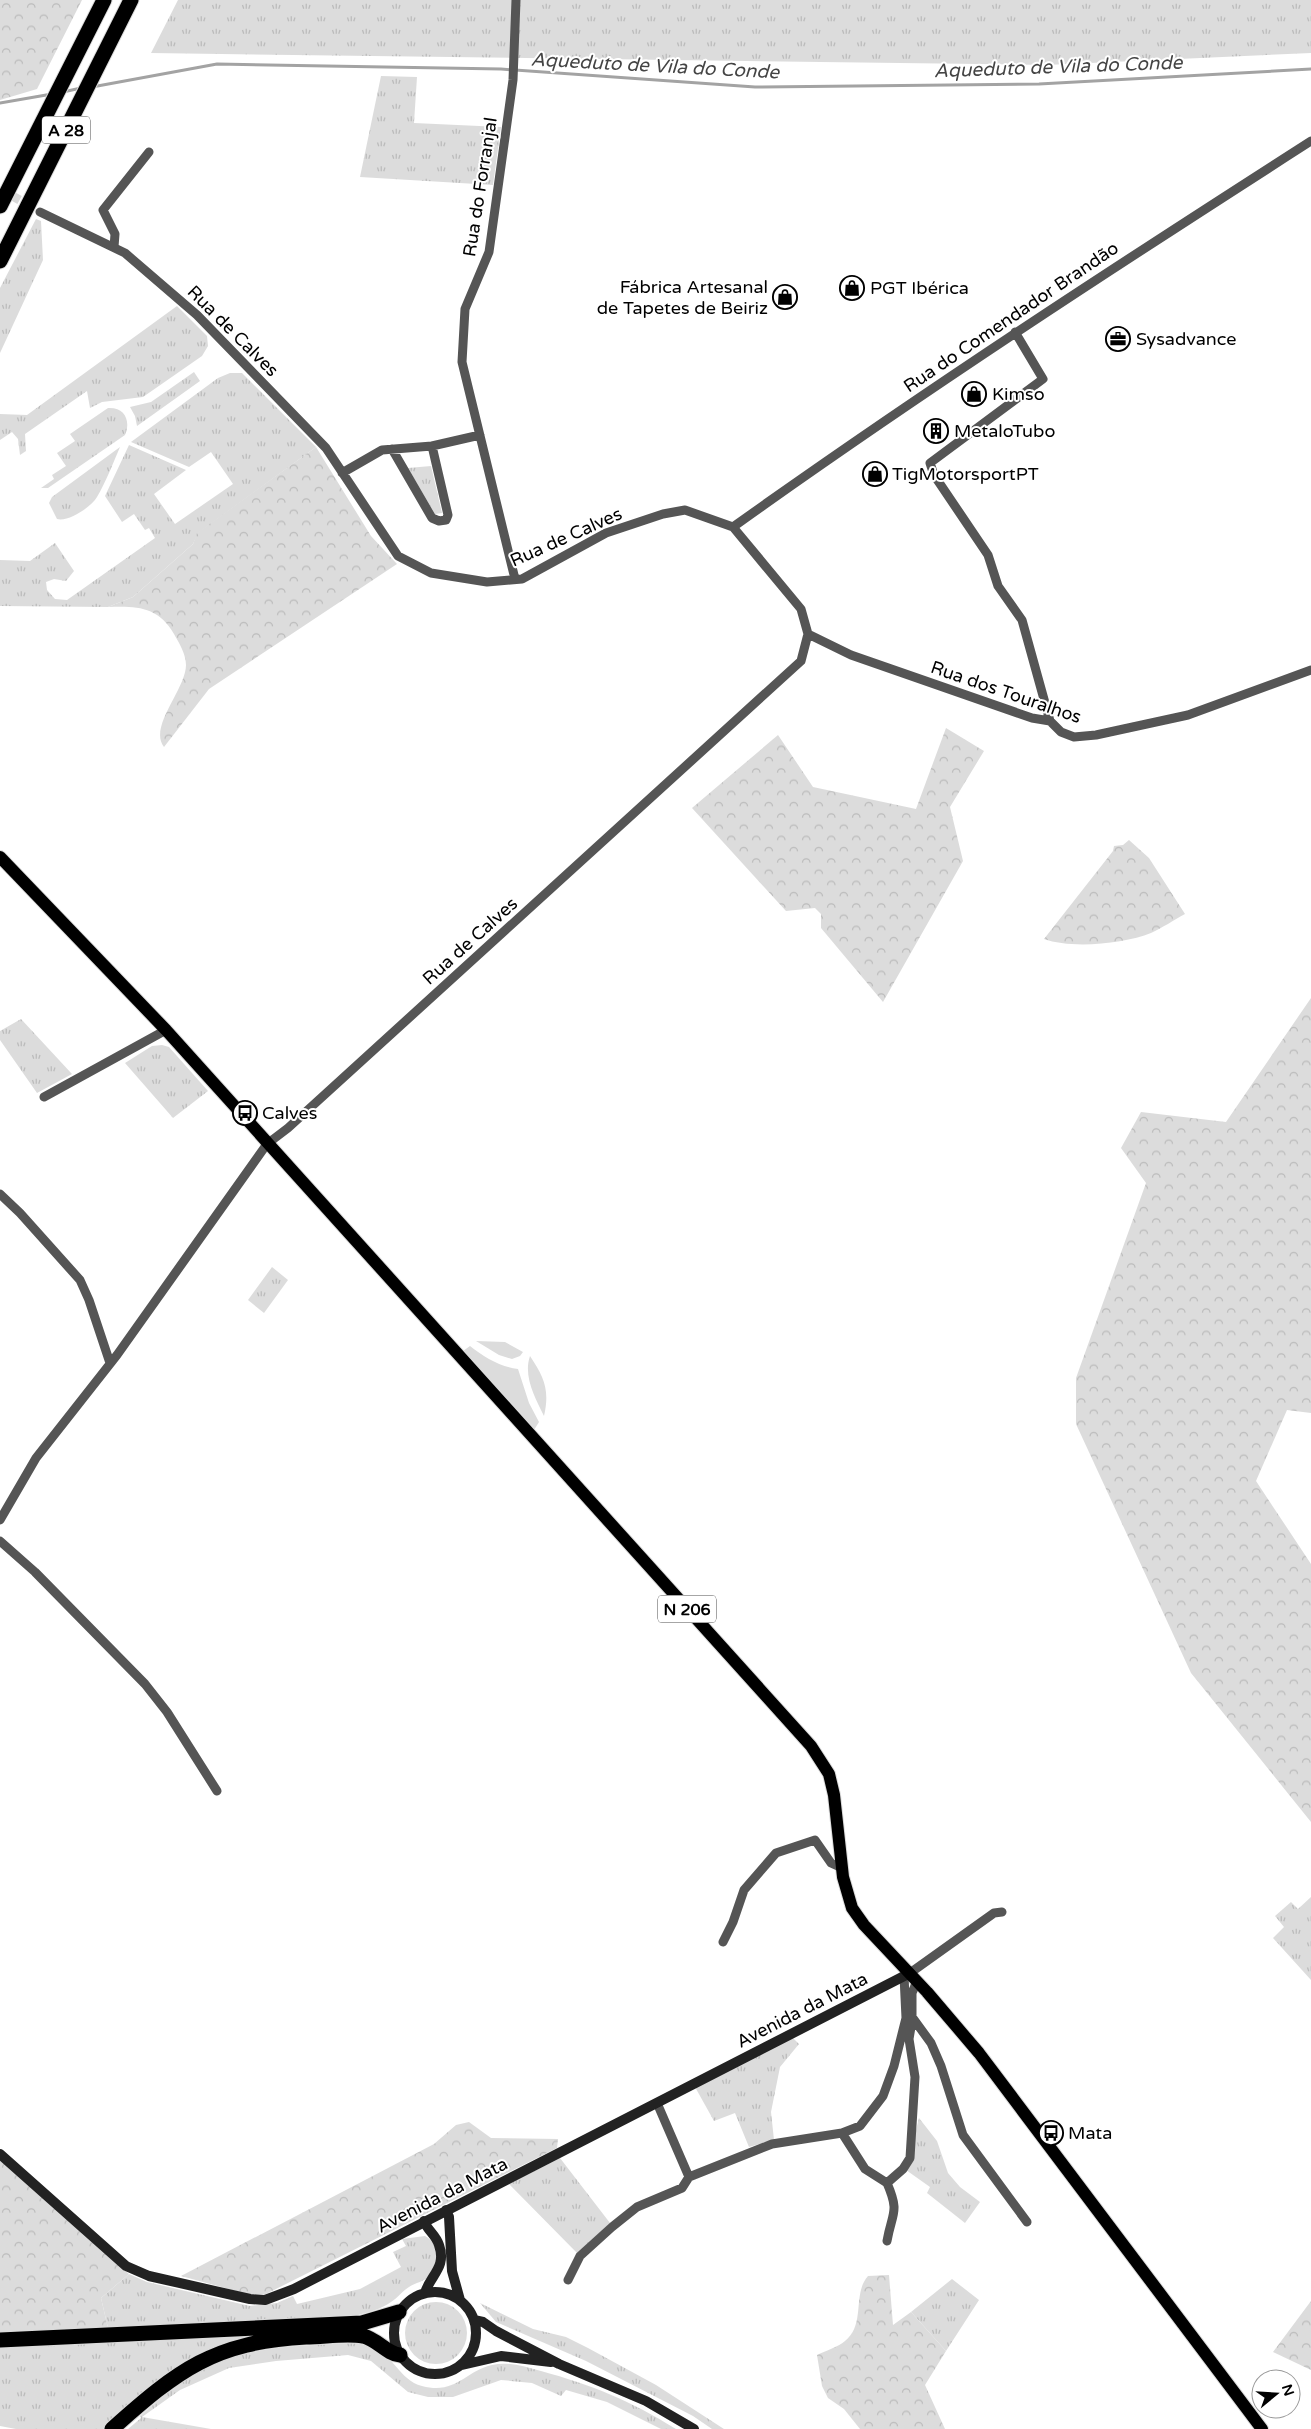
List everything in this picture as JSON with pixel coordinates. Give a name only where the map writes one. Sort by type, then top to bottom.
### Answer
[{"type":"highway","name":"A 28","points":[[0,206],[104,0]]},
{"type":"highway","name":"A 28","points":[[0,260],[131,0]]},
{"type":"highway","points":[[0,2340],[362,2323],[399,2312]]},
{"type":"highway","points":[[112,2429],[162,2385],[188,2368],[213,2354],[248,2344],[290,2338],[352,2335],[373,2339],[393,2353],[400,2355]]},
{"type":"main road","name":"N 206","points":[[0,857],[166,1030],[816,1752],[829,1774],[834,1794],[842,1868],[852,1908],[864,1925],[979,2052],[1262,2429]]},
{"type":"street","name":"Rua do Forranjal","points":[[515,580],[462,362],[465,309],[489,252],[513,80],[516,0]]},
{"type":"street","name":"Rua do Comendador Brandão","points":[[733,527],[846,446],[1015,332],[1311,140]]},
{"type":"street","points":[[114,247],[115,234],[103,210],[149,152]]},
{"type":"street","name":"Rua de Calves","points":[[40,212],[125,252],[197,315],[326,448],[398,556],[431,573],[487,582],[522,579],[606,533],[663,514],[686,510],[733,527]]},
{"type":"street","points":[[1015,332],[1043,379],[930,462],[934,475],[988,555],[998,586],[1022,620],[1050,721]]},
{"type":"street","points":[[342,473],[382,450],[432,446],[480,436]]},
{"type":"street","points":[[392,450],[432,518],[439,521],[446,520],[448,515],[432,446]]},
{"type":"street","points":[[733,527],[801,609],[808,634]]},
{"type":"street","name":"Rua de Calves","points":[[1,1517],[36,1458],[110,1363],[267,1144],[288,1128],[801,661],[808,634]]},
{"type":"street","name":"Rua dos Touralhos","points":[[808,634],[851,655],[1032,718],[1050,721],[1061,732],[1074,737],[1096,735],[1188,715],[1311,670]]},
{"type":"street","points":[[44,1097],[166,1030]]},
{"type":"street","points":[[0,1194],[20,1213],[80,1280],[90,1300],[110,1363]]},
{"type":"street","points":[[0,1541],[35,1572],[145,1684],[167,1712],[218,1791]]},
{"type":"street","points":[[723,1942],[733,1922],[744,1890],[776,1853],[815,1840],[831,1863],[842,1868]]},
{"type":"street","points":[[568,2280],[580,2256],[612,2227],[638,2207],[682,2188],[689,2177],[772,2144],[842,2134],[860,2126],[887,2088],[906,2018],[910,1977],[994,1913],[1002,1912]]},
{"type":"street","points":[[887,2183],[903,2169],[910,2158],[915,2077],[909,2048],[912,2017],[910,1977]]},
{"type":"street","name":"Avenida da Mata","points":[[0,2154],[126,2266],[149,2276],[250,2299],[265,2300],[294,2289],[424,2221],[910,1977]]},
{"type":"street","points":[[912,2017],[934,2050],[962,2135],[1027,2222]]},
{"type":"street","points":[[657,2103],[689,2177]]},
{"type":"street","points":[[842,2134],[865,2169],[887,2183],[895,2201],[895,2210],[887,2241]]},
{"type":"street","points":[[446,2210],[449,2217],[452,2272],[460,2300],[474,2320],[476,2332],[474,2344],[462,2365]]},
{"type":"street","points":[[424,2221],[439,2244],[441,2259],[436,2274],[425,2293]]},
{"type":"street","points":[[460,2300],[443,2293],[425,2293],[410,2300],[399,2312],[393,2333],[400,2355],[407,2364],[428,2374],[452,2371],[462,2365],[501,2356],[559,2364]]},
{"type":"street","points":[[474,2320],[483,2322],[559,2364],[634,2395],[694,2429]]},
{"type":"green space","points":[[0,0],[82,0],[37,89],[0,100]]},
{"type":"green space","points":[[178,0],[1311,0],[1311,53],[1046,65],[151,53]]},
{"type":"green space","points":[[381,76],[417,77],[414,123],[501,127],[493,185],[360,177]]},
{"type":"green space","points":[[36,219],[41,221],[43,260],[0,353],[0,288]]},
{"type":"green space","points":[[177,306],[207,336],[208,346],[202,356],[143,397],[102,402],[90,408],[87,391],[25,434],[26,451],[20,455],[18,439],[12,432],[0,440],[0,414],[27,415]]},
{"type":"green space","points":[[194,372],[200,381],[137,426],[135,416],[130,407],[151,402]]},
{"type":"green space","points":[[230,373],[242,373],[316,447],[198,533],[193,544],[133,597],[108,607],[0,606],[0,560],[30,561],[55,543],[74,571],[66,581],[54,579],[46,582],[47,590],[55,599],[67,600],[155,538],[149,528],[145,530],[134,514],[122,522],[105,496],[129,445],[186,470],[154,494],[175,524],[233,484],[211,452],[189,467],[131,442],[218,378]]},
{"type":"green space","points":[[108,408],[119,410],[125,416],[127,430],[125,435],[48,488],[41,488],[54,479],[52,475],[66,466],[57,453],[75,441],[70,434]]},
{"type":"green space","points":[[120,447],[94,501],[73,516],[57,519],[49,503],[52,497]]},
{"type":"green space","points":[[316,447],[371,536],[397,564],[209,689],[164,747],[160,739],[161,729],[184,675],[186,661],[184,653],[168,625],[153,613],[137,608],[108,607],[133,597],[193,544],[197,533]]},
{"type":"green space","points":[[431,466],[442,513],[435,514],[408,468]]},
{"type":"green space","points":[[946,728],[984,751],[950,807],[963,861],[883,1002],[821,928],[821,914],[815,908],[786,911],[692,808],[778,735],[813,787],[916,809]]},
{"type":"green space","points":[[1129,840],[1149,858],[1185,914],[1151,933],[1127,940],[1098,944],[1068,944],[1044,939],[1113,851],[1114,846],[1123,845]]},
{"type":"green space","points":[[1311,998],[1311,1413],[1287,1410],[1256,1481],[1311,1564],[1311,1822],[1191,1673],[1076,1424],[1076,1378],[1146,1183],[1121,1148],[1141,1112],[1226,1122]]},
{"type":"green space","points":[[21,1019],[72,1074],[37,1093],[0,1040],[0,1031]]},
{"type":"green space","points":[[162,1045],[169,1047],[208,1091],[173,1118],[125,1063],[152,1046]]},
{"type":"green space","points":[[272,1267],[288,1280],[264,1313],[248,1300]]},
{"type":"green space","points":[[476,1341],[505,1342],[523,1352],[520,1356],[512,1359],[499,1355]]},
{"type":"green space","points":[[470,1346],[492,1361],[518,1369],[529,1403],[539,1422],[534,1430],[463,1351]]},
{"type":"green space","points":[[530,1356],[542,1377],[546,1391],[544,1416],[529,1379],[528,1364]]},
{"type":"green space","points":[[1311,1897],[1311,1980],[1273,1938],[1284,1927],[1275,1916],[1291,1902],[1298,1909]]},
{"type":"green space","points":[[792,2037],[799,2044],[780,2067],[771,2112],[774,2140],[749,2147],[735,2113],[714,2121],[695,2087]]},
{"type":"green space","points":[[919,2118],[937,2141],[948,2173],[960,2187],[980,2202],[965,2223],[927,2193],[930,2187],[906,2170]]},
{"type":"green space","points":[[469,2122],[491,2138],[558,2139],[557,2148],[266,2294],[247,2294],[181,2276],[434,2144],[456,2125]]},
{"type":"green space","points":[[560,2158],[610,2223],[577,2253],[509,2184]]},
{"type":"green space","points":[[0,2159],[129,2274],[101,2298],[108,2328],[0,2333]]},
{"type":"green space","points":[[425,2236],[434,2244],[438,2254],[437,2266],[434,2271],[428,2278],[411,2286],[396,2299],[367,2313],[108,2328],[101,2298],[129,2274],[147,2282],[250,2306],[277,2303],[293,2296],[297,2304],[360,2289],[401,2267],[393,2252],[406,2246],[402,2239]]},
{"type":"green space","points":[[889,2275],[893,2325],[911,2312],[946,2351],[925,2385],[945,2429],[860,2429],[844,2409],[828,2398],[822,2386],[817,2355],[842,2343],[851,2334],[857,2318],[863,2283],[868,2276]]},
{"type":"green space","points":[[952,2279],[979,2300],[946,2351],[911,2312]]},
{"type":"green space","points":[[1311,2301],[1311,2370],[1273,2352]]},
{"type":"green space","points":[[436,2302],[448,2305],[458,2311],[464,2321],[467,2333],[464,2345],[458,2355],[448,2361],[436,2364],[424,2361],[414,2355],[408,2345],[405,2333],[408,2321],[414,2311],[424,2305]]},
{"type":"green space","points":[[480,2303],[533,2329],[566,2337],[588,2348],[656,2385],[724,2429],[712,2429],[693,2416],[586,2361],[496,2322]]},
{"type":"green space","points":[[313,2331],[168,2376],[103,2429],[16,2429],[0,2426],[0,2347]]},
{"type":"green space","points":[[353,2343],[370,2345],[379,2350],[407,2378],[422,2386],[443,2387],[452,2385],[474,2372],[492,2365],[517,2365],[560,2376],[594,2388],[643,2410],[676,2429],[661,2429],[607,2402],[566,2390],[561,2396],[532,2383],[501,2380],[453,2397],[428,2397],[408,2392],[371,2361],[348,2355],[276,2361],[229,2368],[180,2390],[142,2417],[211,2429],[128,2429],[141,2418],[140,2416],[177,2386],[201,2370],[219,2362],[256,2351],[275,2348]]},
{"type":"waterway","name":"Aqueduto de Vila do Conde","points":[[92,87],[217,64],[501,69],[755,87],[1039,84],[1311,69]]},
{"type":"waterway","name":"Aqueduto de Vila do Conde","points":[[63,92],[81,88]]},
{"type":"waterway","name":"Aqueduto de Vila do Conde","points":[[0,103],[52,94]]},
{"type":"tunnel","points":[[0,189],[32,207]]},
{"type":"place","name":"PGT Ibérica","points":[[852,288]]},
{"type":"place","name":"Fábrica Artesanal de Tapetes de Beiriz","points":[[785,297]]},
{"type":"place","name":"Sysadvance","points":[[1118,339]]},
{"type":"place","name":"Kimso","points":[[974,394]]},
{"type":"place","name":"MetaloTubo","points":[[936,431]]},
{"type":"place","name":"TigMotorsportPT","points":[[875,474]]},
{"type":"place","name":"Calves","points":[[245,1113]]},
{"type":"place","name":"Mata","points":[[1051,2133]]}]
